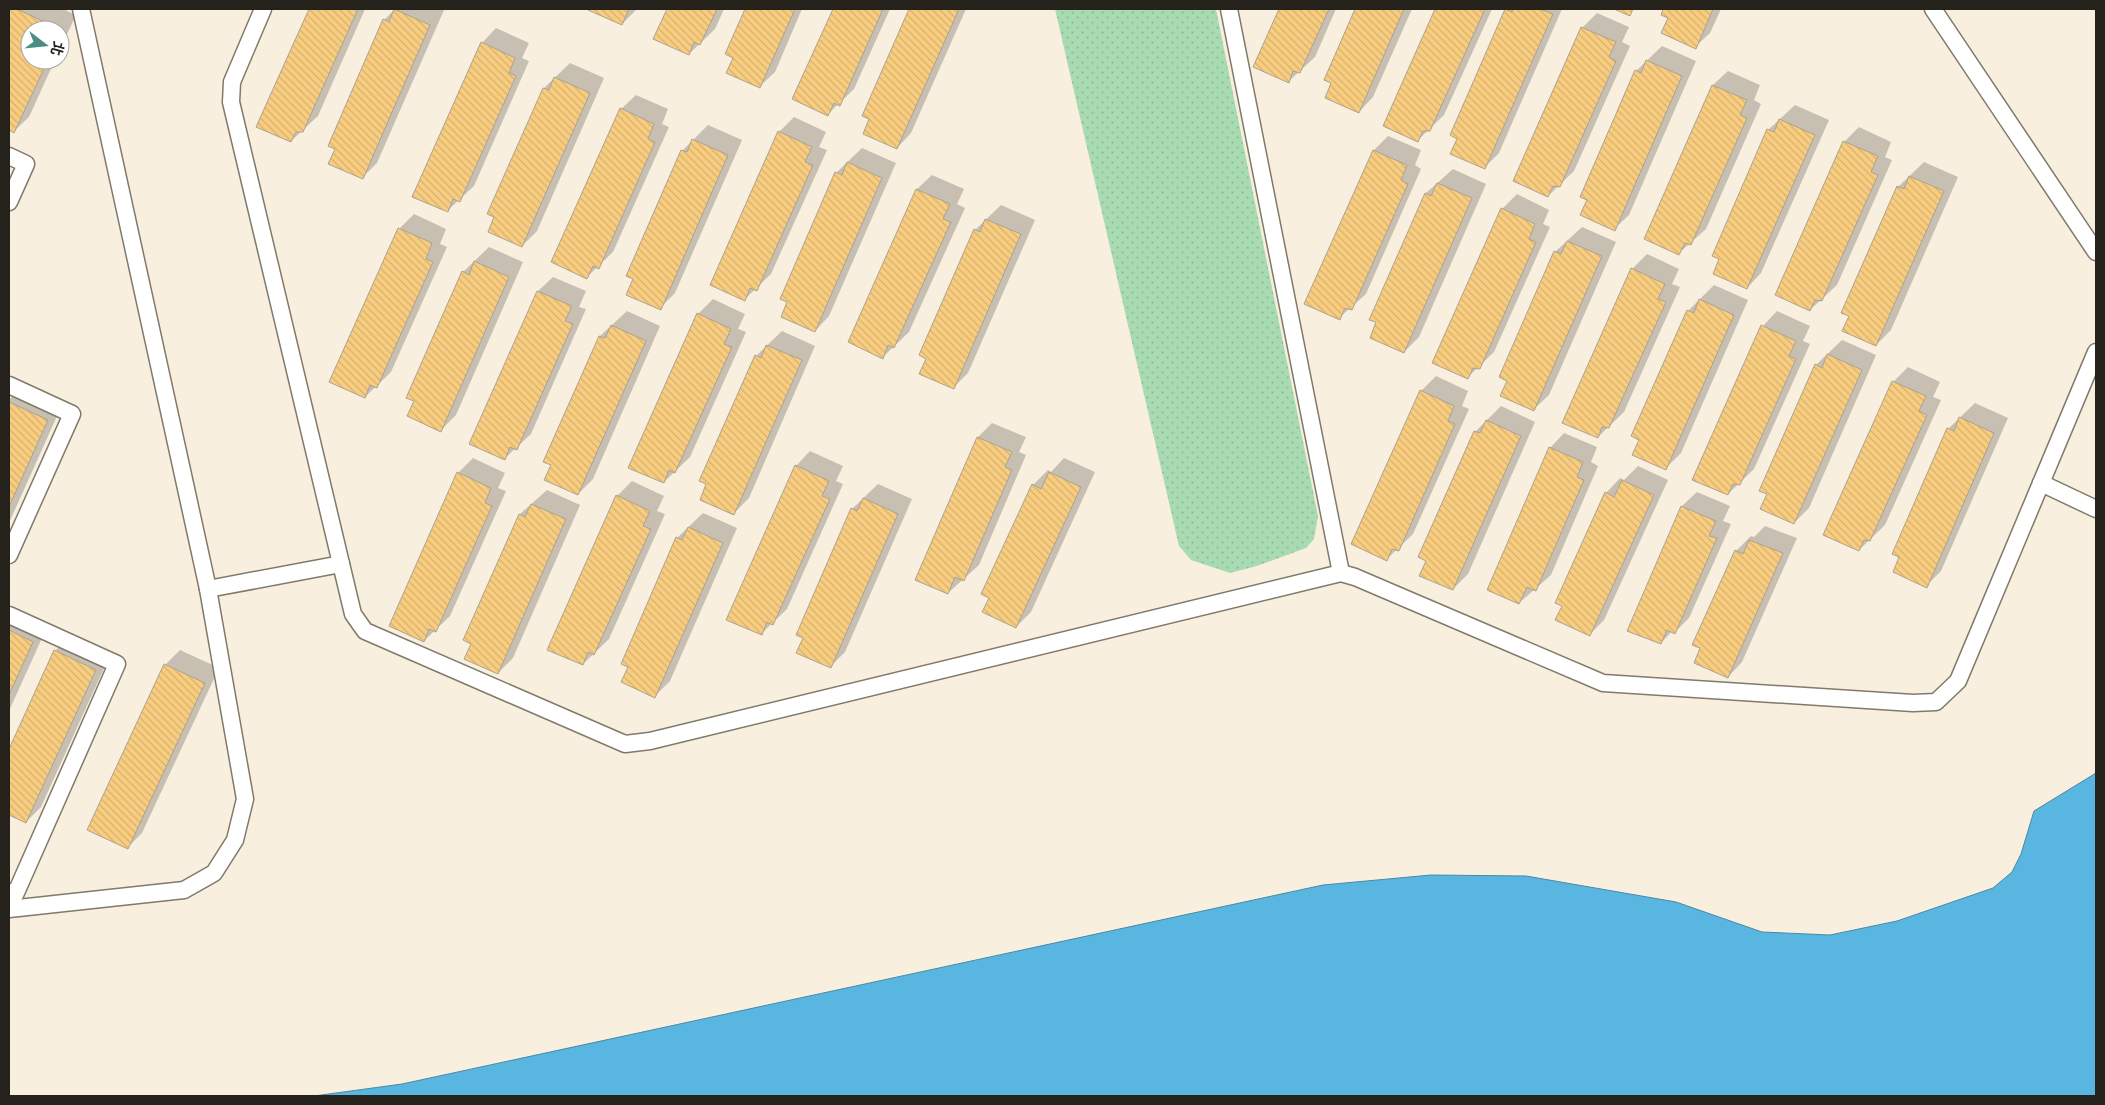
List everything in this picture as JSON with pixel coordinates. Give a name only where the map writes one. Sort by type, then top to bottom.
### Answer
[{"type":"lane","points":[[9,615],[117,664],[12,901],[184,890],[214,873],[235,840],[245,799],[208,589],[81,9]]},
{"type":"lane","points":[[263,9],[232,82],[231,102],[353,614],[365,632],[625,744],[650,741],[1341,573],[1355,577],[1603,683],[1912,703],[1936,702],[1958,681],[2096,352]]},
{"type":"lane","points":[[1229,9],[1341,573]]},
{"type":"lane","points":[[1933,9],[2096,252]]},
{"type":"lane","points":[[9,156],[26,164],[9,202]]},
{"type":"lane","points":[[9,385],[72,414],[9,555]]},
{"type":"lane","points":[[2041,483],[2096,508]]},
{"type":"lane","points":[[208,589],[341,564]]},
{"type":"green space","points":[[1055,9],[1216,9],[1318,516],[1314,539],[1306,548],[1257,566],[1230,573],[1191,560],[1179,546]]},
{"type":"water","points":[[2096,773],[2096,1096],[314,1096],[402,1084],[1323,885],[1431,875],[1526,876],[1676,902],[1762,932],[1830,935],[1897,921],[1993,888],[2012,872],[2021,854],[2034,811]]},
{"type":"building","points":[[9,9],[17,9],[41,20],[20,20],[20,70],[43,70],[14,133],[9,130]]},
{"type":"building","points":[[309,9],[358,9],[303,132],[296,132],[291,142],[256,127]]},
{"type":"building","points":[[394,9],[430,25],[363,179],[328,164],[335,149],[328,146],[383,19],[389,22]]},
{"type":"building","points":[[588,9],[629,9],[622,25]]},
{"type":"building","points":[[667,9],[717,9],[700,45],[694,42],[689,55],[653,39]]},
{"type":"building","points":[[745,9],[795,9],[760,88],[726,73],[733,58],[725,54]]},
{"type":"building","points":[[833,9],[883,9],[840,106],[834,103],[828,116],[792,99]]},
{"type":"building","points":[[909,9],[959,9],[897,149],[863,134],[869,119],[862,116]]},
{"type":"building","points":[[1279,9],[1329,9],[1300,73],[1293,71],[1289,83],[1253,67]]},
{"type":"building","points":[[1355,9],[1404,9],[1359,113],[1325,98],[1331,83],[1324,80]]},
{"type":"building","points":[[1435,9],[1485,9],[1430,131],[1423,131],[1418,142],[1383,126]]},
{"type":"building","points":[[1505,9],[1512,12],[1513,9],[1540,9],[1553,14],[1485,169],[1450,154],[1457,139],[1450,135]]},
{"type":"building","points":[[1614,9],[1633,9],[1630,16]]},
{"type":"building","points":[[1663,9],[1713,9],[1696,49],[1661,33],[1668,18],[1661,15]]},
{"type":"building","points":[[1581,27],[1616,42],[1609,57],[1616,61],[1560,187],[1553,186],[1548,197],[1513,181]]},
{"type":"building","points":[[481,42],[515,58],[509,73],[516,76],[460,202],[453,199],[448,212],[412,197]]},
{"type":"building","points":[[1646,60],[1682,76],[1615,231],[1580,215],[1587,200],[1580,197],[1635,70],[1641,73]]},
{"type":"building","points":[[554,77],[590,93],[522,247],[488,232],[494,217],[487,214],[543,88],[549,90]]},
{"type":"building","points":[[1712,85],[1747,100],[1740,115],[1747,118],[1691,245],[1685,243],[1679,255],[1644,239]]},
{"type":"building","points":[[620,108],[654,124],[648,139],[655,142],[599,269],[593,266],[587,279],[551,262]]},
{"type":"building","points":[[1779,119],[1815,135],[1747,289],[1713,274],[1719,259],[1712,256],[1767,129],[1774,132]]},
{"type":"building","points":[[778,131],[812,147],[805,162],[813,165],[757,291],[750,288],[745,301],[710,285]]},
{"type":"building","points":[[692,139],[728,155],[661,310],[626,295],[633,279],[626,276],[681,150],[687,152]]},
{"type":"building","points":[[1843,141],[1878,156],[1871,172],[1878,175],[1822,301],[1815,300],[1810,311],[1775,295]]},
{"type":"building","points":[[1373,150],[1407,165],[1401,180],[1408,184],[1352,310],[1345,308],[1340,320],[1304,304]]},
{"type":"building","points":[[847,162],[882,178],[815,332],[781,317],[787,302],[780,299],[835,172],[842,175]]},
{"type":"building","points":[[1909,176],[1944,191],[1876,346],[1842,331],[1849,316],[1841,313],[1897,186],[1904,189]]},
{"type":"building","points":[[1437,183],[1472,198],[1404,353],[1370,338],[1376,322],[1369,320],[1425,193],[1431,196]]},
{"type":"building","points":[[916,189],[950,204],[943,219],[951,222],[894,348],[888,345],[883,359],[848,342]]},
{"type":"building","points":[[1501,208],[1535,224],[1529,239],[1536,242],[1480,369],[1473,368],[1468,379],[1432,363]]},
{"type":"building","points":[[985,219],[1021,234],[954,389],[919,374],[926,359],[919,355],[974,229],[980,232]]},
{"type":"building","points":[[398,228],[432,243],[426,259],[433,262],[377,388],[370,385],[365,398],[329,382]]},
{"type":"building","points":[[1567,241],[1602,256],[1534,411],[1500,396],[1507,381],[1499,377],[1554,251],[1561,254]]},
{"type":"building","points":[[474,261],[509,277],[441,432],[407,416],[414,401],[406,398],[462,271],[469,275]]},
{"type":"building","points":[[1631,268],[1665,284],[1658,299],[1666,302],[1609,428],[1602,427],[1598,438],[1562,423]]},
{"type":"building","points":[[537,291],[572,306],[565,321],[573,324],[517,450],[510,447],[505,460],[469,444]]},
{"type":"building","points":[[1699,299],[1734,315],[1666,470],[1632,455],[1639,440],[1631,436],[1687,310],[1694,313]]},
{"type":"building","points":[[697,313],[731,329],[724,344],[732,347],[675,473],[669,470],[664,483],[628,468]]},
{"type":"building","points":[[611,325],[646,341],[578,495],[544,480],[551,465],[543,462],[599,336],[605,338]]},
{"type":"building","points":[[1761,325],[1796,341],[1789,356],[1796,359],[1740,485],[1733,484],[1728,495],[1692,480]]},
{"type":"building","points":[[766,345],[802,360],[734,515],[700,500],[706,484],[699,481],[755,355],[761,358]]},
{"type":"building","points":[[1827,354],[1862,370],[1794,524],[1760,509],[1767,494],[1759,491],[1815,364],[1822,368]]},
{"type":"building","points":[[1892,381],[1926,396],[1919,411],[1927,415],[1870,541],[1864,540],[1859,551],[1823,535]]},
{"type":"building","points":[[1420,390],[1454,406],[1448,421],[1455,424],[1399,551],[1392,549],[1387,561],[1351,544]]},
{"type":"building","points":[[9,402],[48,420],[9,507]]},
{"type":"building","points":[[1959,417],[1994,433],[1927,588],[1893,572],[1899,557],[1892,554],[1947,428],[1954,431]]},
{"type":"building","points":[[1486,420],[1521,436],[1453,590],[1419,576],[1426,561],[1418,557],[1474,431],[1480,433]]},
{"type":"building","points":[[977,437],[1012,452],[1005,467],[1012,470],[964,581],[955,577],[948,594],[915,580]]},
{"type":"building","points":[[1549,447],[1583,462],[1577,477],[1584,480],[1536,591],[1527,587],[1519,604],[1487,590]]},
{"type":"building","points":[[795,465],[829,481],[822,496],[830,499],[773,625],[767,622],[762,635],[726,620]]},
{"type":"building","points":[[457,472],[491,488],[485,503],[492,506],[436,632],[429,629],[424,642],[389,626]]},
{"type":"building","points":[[1049,472],[1081,487],[1016,628],[982,612],[989,598],[981,594],[1032,484],[1041,489]]},
{"type":"building","points":[[1622,480],[1654,495],[1590,636],[1555,620],[1562,606],[1555,603],[1605,492],[1614,497]]},
{"type":"building","points":[[616,495],[650,511],[643,526],[651,529],[594,655],[588,652],[583,665],[547,650]]},
{"type":"building","points":[[863,498],[898,514],[831,668],[796,653],[803,638],[796,635],[851,508],[857,511]]},
{"type":"building","points":[[531,504],[566,519],[498,674],[464,659],[471,644],[463,640],[519,514],[525,517]]},
{"type":"building","points":[[1681,506],[1716,521],[1709,536],[1717,538],[1675,634],[1667,630],[1661,644],[1627,631]]},
{"type":"building","points":[[688,527],[723,543],[655,698],[621,682],[628,667],[621,664],[676,537],[682,540]]},
{"type":"building","points":[[1749,540],[1783,553],[1728,678],[1694,663],[1700,648],[1692,645],[1735,550],[1743,554]]},
{"type":"building","points":[[9,630],[33,642],[9,695]]},
{"type":"building","points":[[54,650],[96,670],[26,823],[9,815],[9,749]]},
{"type":"building","points":[[164,664],[205,683],[128,849],[87,830]]}]
